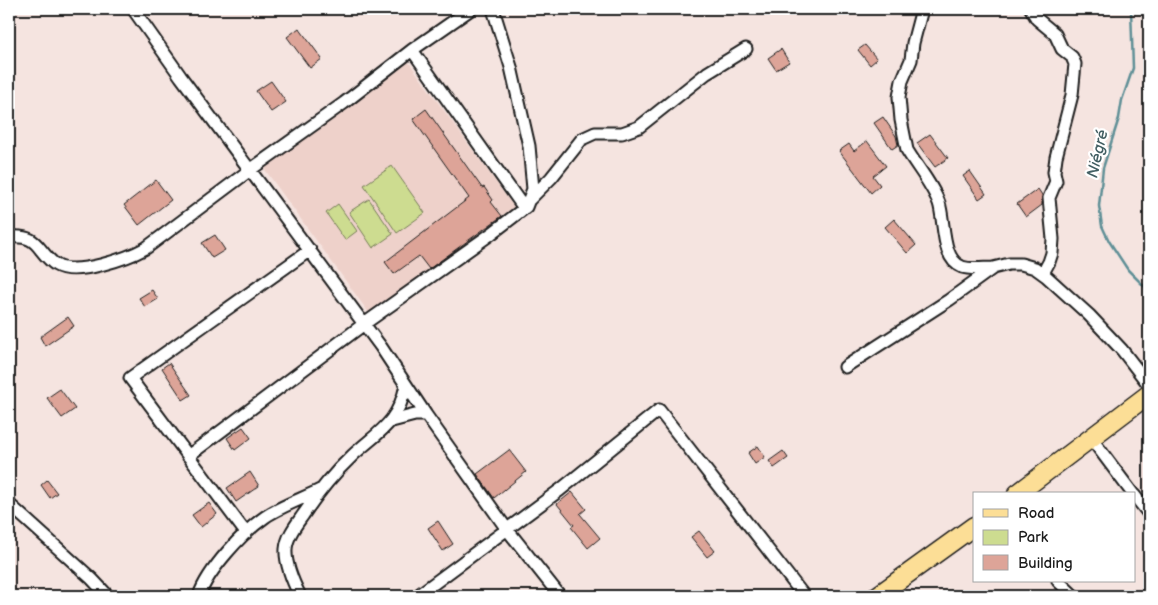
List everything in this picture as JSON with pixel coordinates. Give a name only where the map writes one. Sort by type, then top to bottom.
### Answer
[{"type":"main road","points":[[1020,492],[1149,394]]},
{"type":"main road","points":[[876,596],[973,527]]},
{"type":"street","points":[[133,9],[364,324],[506,528],[560,596]]},
{"type":"street","points":[[9,237],[22,236],[29,239],[56,265],[67,269],[76,269],[126,258],[146,248],[344,103],[412,50],[471,9]]},
{"type":"street","points":[[494,9],[511,68],[529,146],[532,189],[527,204]]},
{"type":"street","points":[[922,9],[913,43],[911,60],[902,81],[899,106],[904,140],[910,155],[938,201],[942,212],[946,244],[952,258],[963,267],[993,268],[1009,264],[1021,264],[1035,268],[1043,273],[1102,327],[1149,385]]},
{"type":"street","points":[[1032,9],[1037,19],[1055,34],[1062,49],[1072,57],[1075,64],[1072,95],[1056,157],[1054,172],[1056,181],[1049,198],[1053,239],[1052,253],[1043,273]]},
{"type":"street","points":[[188,456],[364,324],[491,234],[527,204],[551,178],[582,139],[595,133],[622,133],[640,127],[707,73],[746,49]]},
{"type":"street","points":[[412,50],[527,204]]},
{"type":"street","points":[[246,533],[130,378],[310,250]]},
{"type":"street","points":[[845,367],[949,300],[993,268]]},
{"type":"street","points":[[300,596],[290,572],[286,549],[295,526],[322,489],[352,456],[392,421],[400,406],[406,385]]},
{"type":"street","points":[[419,596],[506,528],[560,490],[659,410],[804,596]]},
{"type":"street","points":[[392,421],[415,415],[426,415]]},
{"type":"street","points":[[1091,438],[1132,492]]},
{"type":"street","points":[[199,596],[202,587],[212,572],[246,533],[266,516],[322,489]]},
{"type":"street","points":[[1136,497],[1149,514]]},
{"type":"street","points":[[9,504],[108,596]]},
{"type":"street","points":[[1059,582],[1074,596]]},
{"type":"shaded area","points":[[408,61],[514,207],[369,313],[263,167]]},
{"type":"green space","points":[[392,166],[425,213],[397,233],[364,185]]},
{"type":"green space","points":[[369,199],[393,234],[373,248],[349,212]]},
{"type":"green space","points":[[338,204],[357,231],[345,240],[326,213]]},
{"type":"building","points":[[299,28],[322,59],[310,68],[287,37]]},
{"type":"building","points":[[865,45],[877,59],[870,65],[858,50]]},
{"type":"building","points":[[781,49],[789,62],[776,70],[768,58]]},
{"type":"building","points":[[271,81],[286,102],[271,112],[256,91]]},
{"type":"building","points":[[426,109],[482,188],[484,187],[493,200],[491,202],[502,216],[429,269],[419,256],[394,274],[385,262],[469,198],[413,119]]},
{"type":"building","points":[[883,117],[896,136],[898,145],[892,149],[874,123]]},
{"type":"building","points":[[930,134],[948,158],[935,167],[917,143]]},
{"type":"building","points":[[867,141],[886,166],[873,176],[880,185],[871,193],[839,151],[849,144],[854,151]]},
{"type":"building","points":[[970,171],[986,194],[979,199],[963,176]]},
{"type":"building","points":[[156,180],[171,200],[139,225],[124,205]]},
{"type":"building","points":[[1038,189],[1042,195],[1042,205],[1026,217],[1017,204]]},
{"type":"building","points":[[894,219],[916,245],[907,253],[885,227]]},
{"type":"building","points":[[215,235],[225,250],[212,258],[202,243]]},
{"type":"building","points":[[152,290],[158,299],[145,307],[139,298]]},
{"type":"building","points":[[68,317],[74,326],[45,346],[40,337]]},
{"type":"building","points":[[169,363],[191,395],[183,400],[162,368]]},
{"type":"building","points":[[60,389],[75,409],[62,418],[47,398]]},
{"type":"building","points":[[243,427],[251,438],[235,450],[227,438]]},
{"type":"building","points":[[758,446],[765,457],[755,464],[748,453]]},
{"type":"building","points":[[509,450],[526,472],[494,498],[477,474]]},
{"type":"building","points":[[783,451],[788,458],[774,468],[769,461]]},
{"type":"building","points":[[250,472],[259,486],[236,502],[227,488]]},
{"type":"building","points":[[47,480],[57,493],[50,498],[41,485]]},
{"type":"building","points":[[572,492],[586,509],[580,514],[600,538],[588,548],[571,527],[574,525],[557,504]]},
{"type":"building","points":[[209,503],[217,514],[201,527],[192,515]]},
{"type":"building","points":[[438,521],[453,544],[443,551],[428,528]]},
{"type":"building","points":[[699,531],[715,551],[707,557],[691,537]]},
{"type":"waterway","name":"Niégré","points":[[1131,9],[1133,68],[1103,168],[1099,206],[1102,226],[1109,241],[1128,270],[1149,291]]}]
